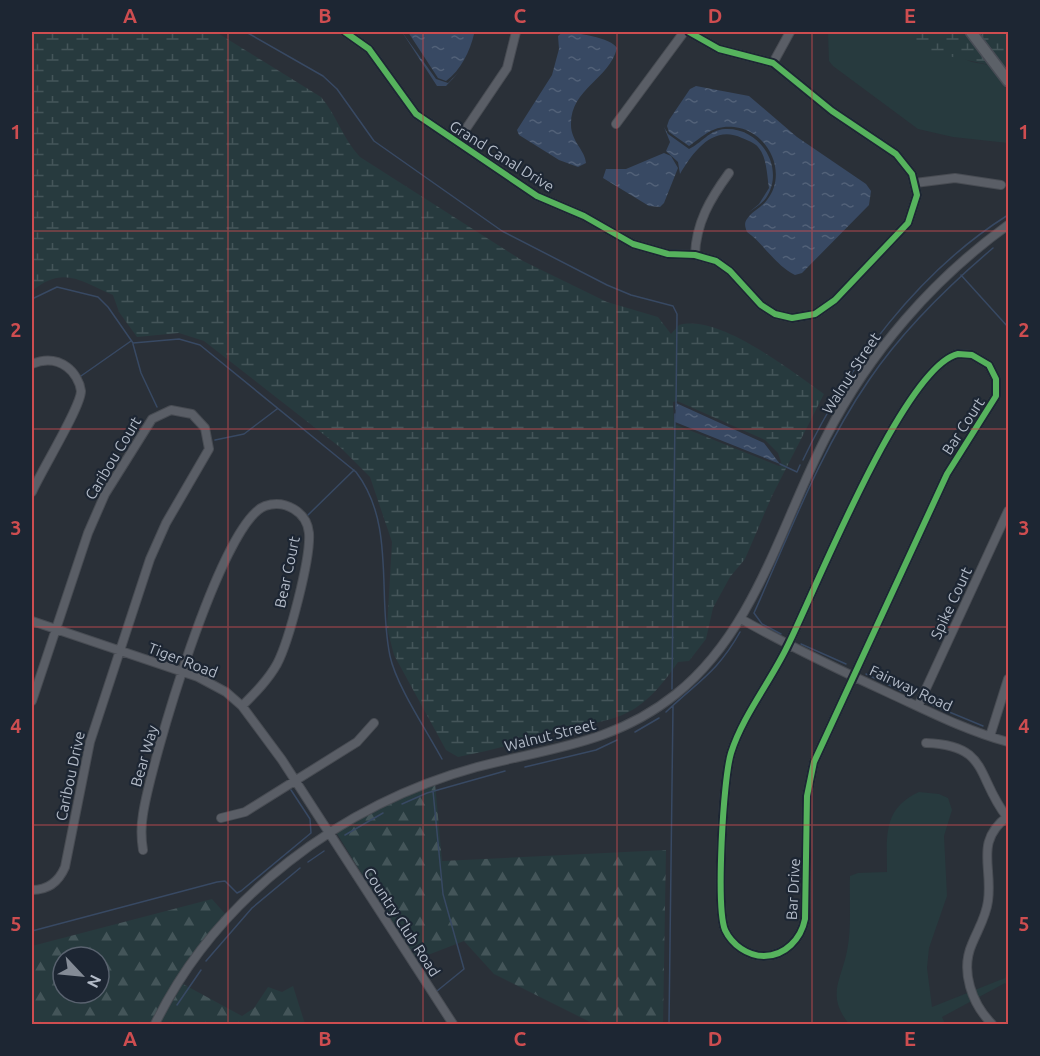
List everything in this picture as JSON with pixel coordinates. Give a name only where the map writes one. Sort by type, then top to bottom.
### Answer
[{"type":"main road","points":[[971,32],[1008,81]]},
{"type":"street","name":"Grand Canal Drive","points":[[345,32],[369,49],[411,110],[537,196],[584,216],[633,244],[668,254],[695,255],[710,259],[726,268],[770,311],[792,318],[815,315],[835,300],[908,223],[916,203],[915,183]]},
{"type":"street","points":[[457,142],[507,68],[516,32]]},
{"type":"street","points":[[616,124],[684,32]]},
{"type":"street","points":[[689,32],[719,49],[774,63],[832,111],[896,154],[910,169],[915,183],[955,178],[1001,185]]},
{"type":"street","points":[[774,63],[790,32]]},
{"type":"street","points":[[695,255],[698,230],[707,204],[729,173]]},
{"type":"street","name":"Walnut Street","points":[[155,1024],[185,974],[232,914],[282,868],[329,833],[380,804],[439,779],[481,766],[580,744],[626,726],[659,706],[690,683],[721,649],[741,618],[826,436],[868,367],[921,302],[960,264],[1008,225]]},
{"type":"street","name":"Bar Court","points":[[788,645],[870,471],[912,400],[946,359],[965,354],[979,358],[988,365],[996,379],[997,389],[994,402],[947,474],[854,676]]},
{"type":"street","points":[[32,364],[50,360],[65,365],[74,373],[81,392],[76,411],[49,456],[32,492]]},
{"type":"street","name":"Caribou Court","points":[[56,629],[88,532],[117,473],[152,419],[167,411],[184,411],[195,416],[205,428],[209,449],[157,542],[120,651]]},
{"type":"street","name":"Bear Court","points":[[184,672],[217,577],[250,517],[269,505],[284,505],[295,510],[306,522],[309,539],[285,644],[272,673],[242,706]]},
{"type":"street","name":"Spike Court","points":[[918,706],[1008,511]]},
{"type":"street","name":"Fairway Road","points":[[741,618],[788,645],[918,706],[990,736],[1008,741]]},
{"type":"street","name":"Tiger Road","points":[[32,621],[184,672],[212,684],[242,706],[329,833]]},
{"type":"street","points":[[32,701],[56,629]]},
{"type":"street","name":"Bar Drive","points":[[788,645],[736,739],[725,781],[722,918],[732,941],[749,953],[767,956],[781,952],[795,940],[802,928],[809,778],[854,676]]},
{"type":"street","name":"Caribou Drive","points":[[32,890],[42,889],[53,883],[66,867],[84,765],[120,651]]},
{"type":"street","name":"Bear Way","points":[[143,850],[142,818],[148,789],[184,672]]},
{"type":"street","points":[[990,736],[1008,679]]},
{"type":"street","points":[[221,818],[244,812],[357,742],[374,723]]},
{"type":"street","points":[[926,743],[946,745],[976,760],[985,774],[994,800],[1008,816],[994,831],[987,848],[989,890],[987,908],[968,960],[971,991],[982,1013],[992,1024]]},
{"type":"street","name":"Country Club Road","points":[[329,833],[453,1024]]},
{"type":"green space","points":[[32,32],[216,32],[321,97],[360,157],[523,261],[607,302],[658,317],[671,334],[679,325],[696,324],[734,336],[774,359],[824,394],[772,496],[745,559],[730,577],[713,608],[706,639],[689,661],[678,662],[649,698],[621,715],[542,733],[520,742],[458,757],[446,750],[394,655],[387,628],[392,542],[370,477],[341,448],[204,341],[179,333],[137,337],[119,312],[113,295],[72,278],[53,279],[32,291]],"holes":[[[677,401],[765,440],[778,453],[782,465],[779,466],[674,424],[673,402]]]},
{"type":"green space","points":[[828,32],[901,32],[972,62],[995,66],[1008,86],[1008,143],[953,137],[918,129],[833,66],[829,61]]},
{"type":"green space","points":[[901,32],[967,32],[995,66],[934,53]]},
{"type":"green space","points":[[975,32],[1008,32],[1008,70],[1004,68]]},
{"type":"green space","points":[[435,783],[442,861],[666,850],[663,1024],[594,1024],[494,974],[464,941],[415,960],[336,832],[365,815]]},
{"type":"green space","points":[[919,792],[939,794],[948,798],[952,810],[944,836],[947,896],[929,948],[927,968],[932,1007],[1005,978],[1008,962],[1008,986],[1005,983],[942,1017],[945,1024],[849,1024],[838,1005],[837,988],[849,942],[850,876],[858,873],[887,872],[889,825],[898,807]]},
{"type":"green space","points":[[212,899],[227,916],[152,1024],[32,1024],[32,946]]},
{"type":"green space","points":[[183,984],[242,1016],[254,1008],[268,987],[282,992],[293,986],[305,1024],[159,1024]]},
{"type":"water","points":[[402,32],[436,79],[448,83],[459,72],[446,86],[437,86]]},
{"type":"water","points":[[408,32],[474,32],[474,34],[464,60],[446,81],[438,78]]},
{"type":"water","points":[[563,32],[584,34],[608,41],[617,48],[613,59],[583,93],[572,113],[572,131],[586,163],[578,167],[559,160],[519,135],[517,130],[552,75],[559,49],[558,36]]},
{"type":"water","points":[[696,86],[749,96],[797,137],[866,184],[871,191],[869,205],[802,273],[795,275],[781,266],[747,232],[745,224],[747,219],[767,200],[776,177],[775,165],[765,144],[746,130],[734,127],[715,129],[689,146],[669,132],[667,126],[669,120],[690,89]]},
{"type":"water","points":[[664,127],[668,134],[689,149],[719,130],[738,130],[749,135],[759,142],[771,162],[773,174],[771,186],[766,198],[760,204],[748,213],[759,204],[769,188],[763,156],[755,144],[732,135],[713,137],[698,149],[680,174],[678,162],[666,151],[670,142]]},
{"type":"water","points":[[664,153],[671,156],[678,168],[664,203],[660,207],[649,206],[603,178],[606,169],[626,169]]},
{"type":"water","points":[[676,403],[764,443],[780,464],[675,422]]},
{"type":"waterway","points":[[246,32],[323,76],[337,89],[374,141],[502,231],[607,285],[631,295],[673,306],[677,314],[676,409]]},
{"type":"waterway","points":[[803,460],[842,390],[864,355],[889,323],[945,264],[975,238],[1008,215]]},
{"type":"waterway","points":[[781,634],[762,624],[754,613],[806,494],[835,435],[869,380],[896,344],[959,278],[993,248]]},
{"type":"waterway","points":[[961,275],[1008,327]]},
{"type":"waterway","points":[[32,299],[57,287],[98,297],[108,307],[133,343],[179,339],[200,345],[356,472],[368,492],[381,537],[386,633],[393,668],[442,759]]},
{"type":"waterway","points":[[81,376],[131,341]]},
{"type":"waterway","points":[[133,344],[141,373],[157,407]]},
{"type":"waterway","points":[[215,440],[244,434],[277,409]]},
{"type":"waterway","points":[[672,689],[675,414]]},
{"type":"waterway","points":[[780,464],[797,472],[800,465]]},
{"type":"waterway","points":[[308,515],[354,470]]},
{"type":"waterway","points":[[666,712],[715,667],[740,632]]},
{"type":"waterway","points":[[801,644],[846,664]]},
{"type":"waterway","points":[[866,674],[910,695]]},
{"type":"waterway","points":[[930,704],[983,726]]},
{"type":"waterway","points":[[669,1024],[673,706]]},
{"type":"waterway","points":[[635,732],[659,718]]},
{"type":"waterway","points":[[525,767],[596,750],[617,740]]},
{"type":"waterway","points":[[402,804],[427,793],[505,771]]},
{"type":"waterway","points":[[32,931],[217,882],[225,881],[237,893],[241,891],[311,833],[310,819],[291,790]]},
{"type":"waterway","points":[[433,791],[443,894],[464,969],[437,991]]},
{"type":"waterway","points":[[345,835],[383,813]]},
{"type":"waterway","points":[[308,862],[324,851]]},
{"type":"waterway","points":[[206,961],[252,908],[300,868]]},
{"type":"waterway","points":[[177,1005],[201,970]]},
{"type":"cycle path","points":[[345,32],[369,49],[416,114],[537,196],[584,216],[633,244],[668,254],[695,255],[716,261],[730,271],[761,305],[775,314],[792,318],[815,314],[835,300],[908,223],[917,195],[912,174],[896,154],[832,111],[773,63],[719,49],[689,32]]},
{"type":"cycle path","points":[[958,354],[972,355],[989,365],[996,379],[996,396],[947,474],[814,762],[807,796],[805,919],[800,933],[791,945],[779,953],[764,956],[752,954],[741,949],[732,940],[725,930],[722,917],[721,871],[725,788],[731,753],[743,725],[788,645],[839,532],[888,437],[912,397],[936,368],[958,354]]}]
